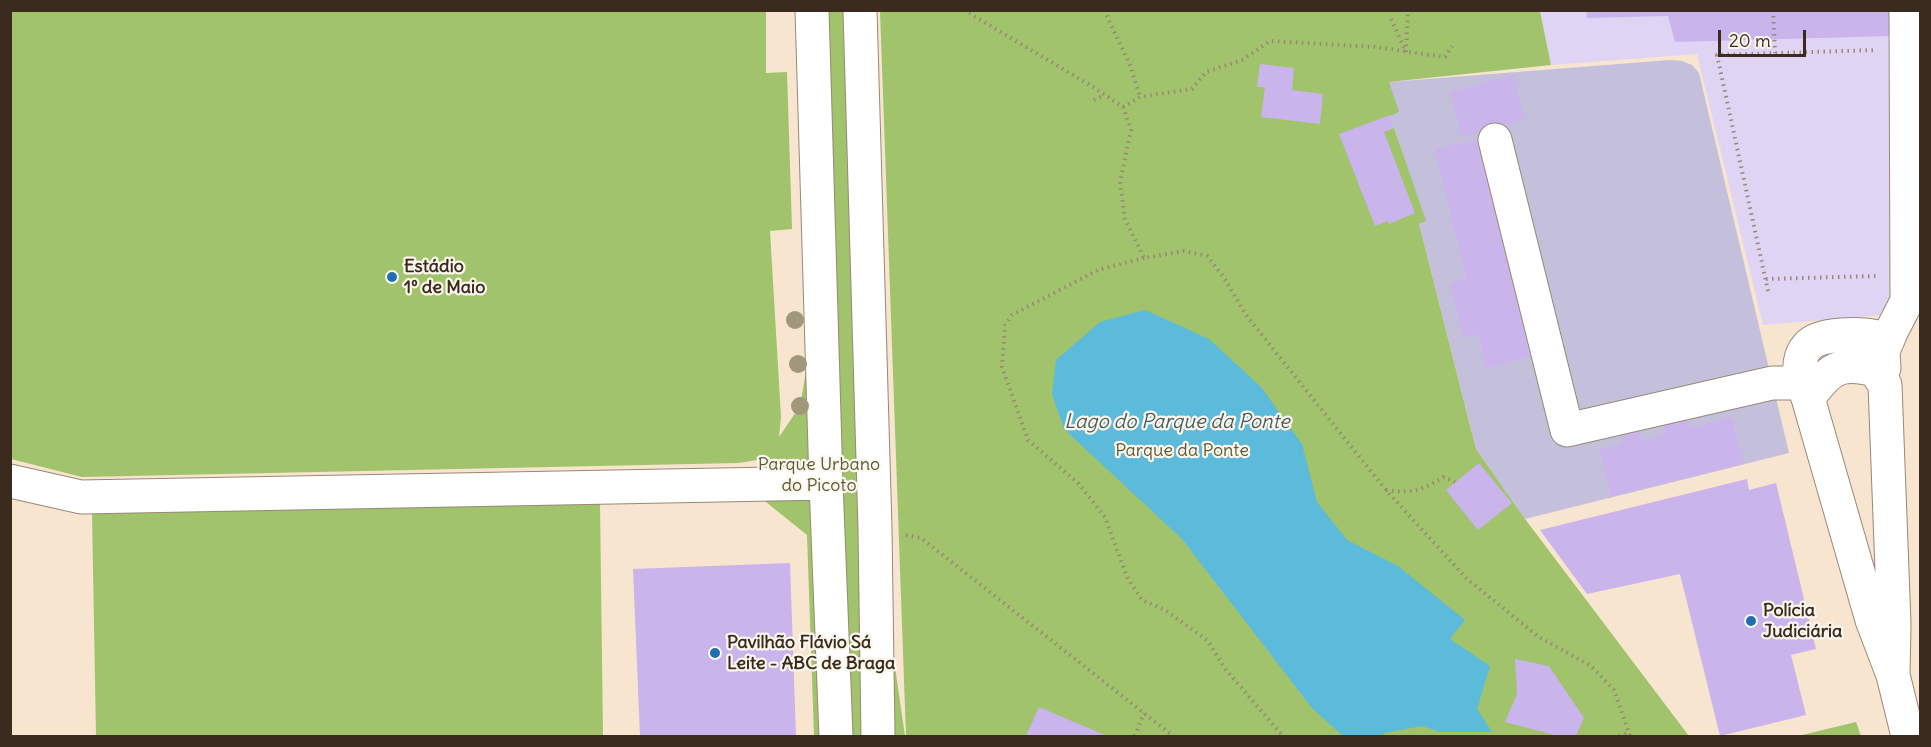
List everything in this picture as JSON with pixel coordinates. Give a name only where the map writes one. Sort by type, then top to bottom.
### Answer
[{"type":"lane","points":[[812,10],[836,736]]},
{"type":"lane","points":[[860,10],[875,528],[878,736]]},
{"type":"lane","points":[[1881,369],[1907,301],[1906,10]]},
{"type":"lane","points":[[1496,140],[1567,430],[1772,382],[1805,390]]},
{"type":"lane","points":[[1893,675],[1894,624],[1881,369],[1877,337],[1866,334],[1835,335],[1810,343],[1802,354],[1799,372],[1872,620],[1893,675],[1908,736]]},
{"type":"lane","points":[[10,481],[81,497],[826,483]]},
{"type":"path","points":[[964,10],[1123,108],[1131,130],[1120,182],[1125,219],[1144,258]]},
{"type":"path","points":[[1104,10],[1130,65],[1140,97]]},
{"type":"path","points":[[1406,52],[1408,10]]},
{"type":"path","points":[[1773,10],[1775,53]]},
{"type":"path","points":[[1391,19],[1406,52]]},
{"type":"path","points":[[1123,108],[1140,97],[1192,89],[1206,72],[1242,60],[1270,41],[1375,47],[1445,57],[1452,46]]},
{"type":"path","points":[[1768,291],[1717,55],[1882,50]]},
{"type":"path","points":[[1094,100],[1105,95]]},
{"type":"path","points":[[1283,736],[1226,670],[1208,641],[1165,610],[1142,600],[1126,577],[1105,517],[1078,483],[1028,440],[1002,367],[1005,325],[1012,315],[1098,270],[1144,258],[1185,251],[1207,256],[1223,276],[1246,315],[1385,489],[1467,579],[1539,637],[1591,666],[1614,690],[1629,734],[1619,736]]},
{"type":"path","points":[[1766,279],[1878,276]]},
{"type":"path","points":[[1385,489],[1403,493],[1424,489],[1444,477],[1455,482]]},
{"type":"path","points":[[875,528],[921,537],[1173,736]]},
{"type":"path","points":[[1136,736],[1144,714]]},
{"type":"shaded area","points":[[1540,11],[1920,11],[1920,312],[1763,325],[1697,54],[1551,65]]},
{"type":"shaded area","points":[[1670,60],[1692,65],[1699,73],[1789,453],[1525,519],[1476,449],[1419,224],[1425,221],[1390,115],[1389,82]]},
{"type":"green space","name":"Estádio 1º de Maio","points":[[10,11],[766,11],[766,73],[787,72],[792,229],[770,231],[781,417],[779,437],[800,406],[820,290],[812,11],[858,11],[875,528],[905,736],[814,736],[807,535],[766,502],[764,459],[738,463],[82,477],[11,459]]},
{"type":"green space","name":"Parque da Ponte","points":[[880,11],[1540,11],[1551,65],[1389,82],[1399,112],[1390,116],[1426,221],[1419,224],[1476,449],[1525,519],[1689,736],[906,736]]},
{"type":"green space","points":[[600,504],[603,736],[96,736],[92,513]]},
{"type":"green space","points":[[1856,722],[1861,736],[1798,736]]},
{"type":"water","name":"Lago do Parque da Ponte","points":[[1145,310],[1209,339],[1261,387],[1302,444],[1317,502],[1347,540],[1398,566],[1465,620],[1450,639],[1490,666],[1477,709],[1492,732],[1440,732],[1422,726],[1384,733],[1382,736],[1343,736],[1312,708],[1182,539],[1064,429],[1052,394],[1056,360],[1100,322]]},
{"type":"building","points":[[1586,10],[1891,10],[1891,36],[1675,42],[1668,16],[1587,18]]},
{"type":"building","points":[[1260,64],[1294,68],[1292,90],[1323,94],[1320,124],[1261,117],[1265,87],[1257,87]]},
{"type":"building","points":[[1513,75],[1525,120],[1462,137],[1450,92]]},
{"type":"building","points":[[1390,115],[1394,128],[1384,132],[1415,213],[1389,224],[1388,221],[1375,226],[1339,134]]},
{"type":"building","points":[[1478,139],[1530,357],[1486,368],[1478,334],[1463,338],[1450,283],[1466,279],[1435,149]]},
{"type":"building","points":[[1686,415],[1689,428],[1732,418],[1744,464],[1611,497],[1599,450],[1622,444],[1619,431],[1638,426],[1642,441],[1666,435],[1663,421]]},
{"type":"building","points":[[1479,463],[1512,503],[1478,530],[1446,490]]},
{"type":"building","name":"Polícia Judiciária","points":[[1747,479],[1749,490],[1776,483],[1816,649],[1791,655],[1806,715],[1720,736],[1680,574],[1587,594],[1540,530]]},
{"type":"building","name":"Pavilhão Flávio Sá Leite - ABC de Braga","points":[[790,563],[796,736],[640,736],[633,569]]},
{"type":"building","points":[[1515,659],[1549,666],[1584,718],[1576,736],[1558,736],[1505,722],[1517,694]]},
{"type":"building","points":[[1039,707],[1107,736],[1026,736]]},
{"type":"place","name":"Estádio 1º de Maio","points":[[392,277]]},
{"type":"place","name":"Polícia Judiciária","points":[[1751,621]]},
{"type":"place","name":"Pavilhão Flávio Sá Leite - ABC de Braga","points":[[715,653]]},
{"type":"park label","name":"Parque Urbano do Picoto","points":[[819,475]]}]
